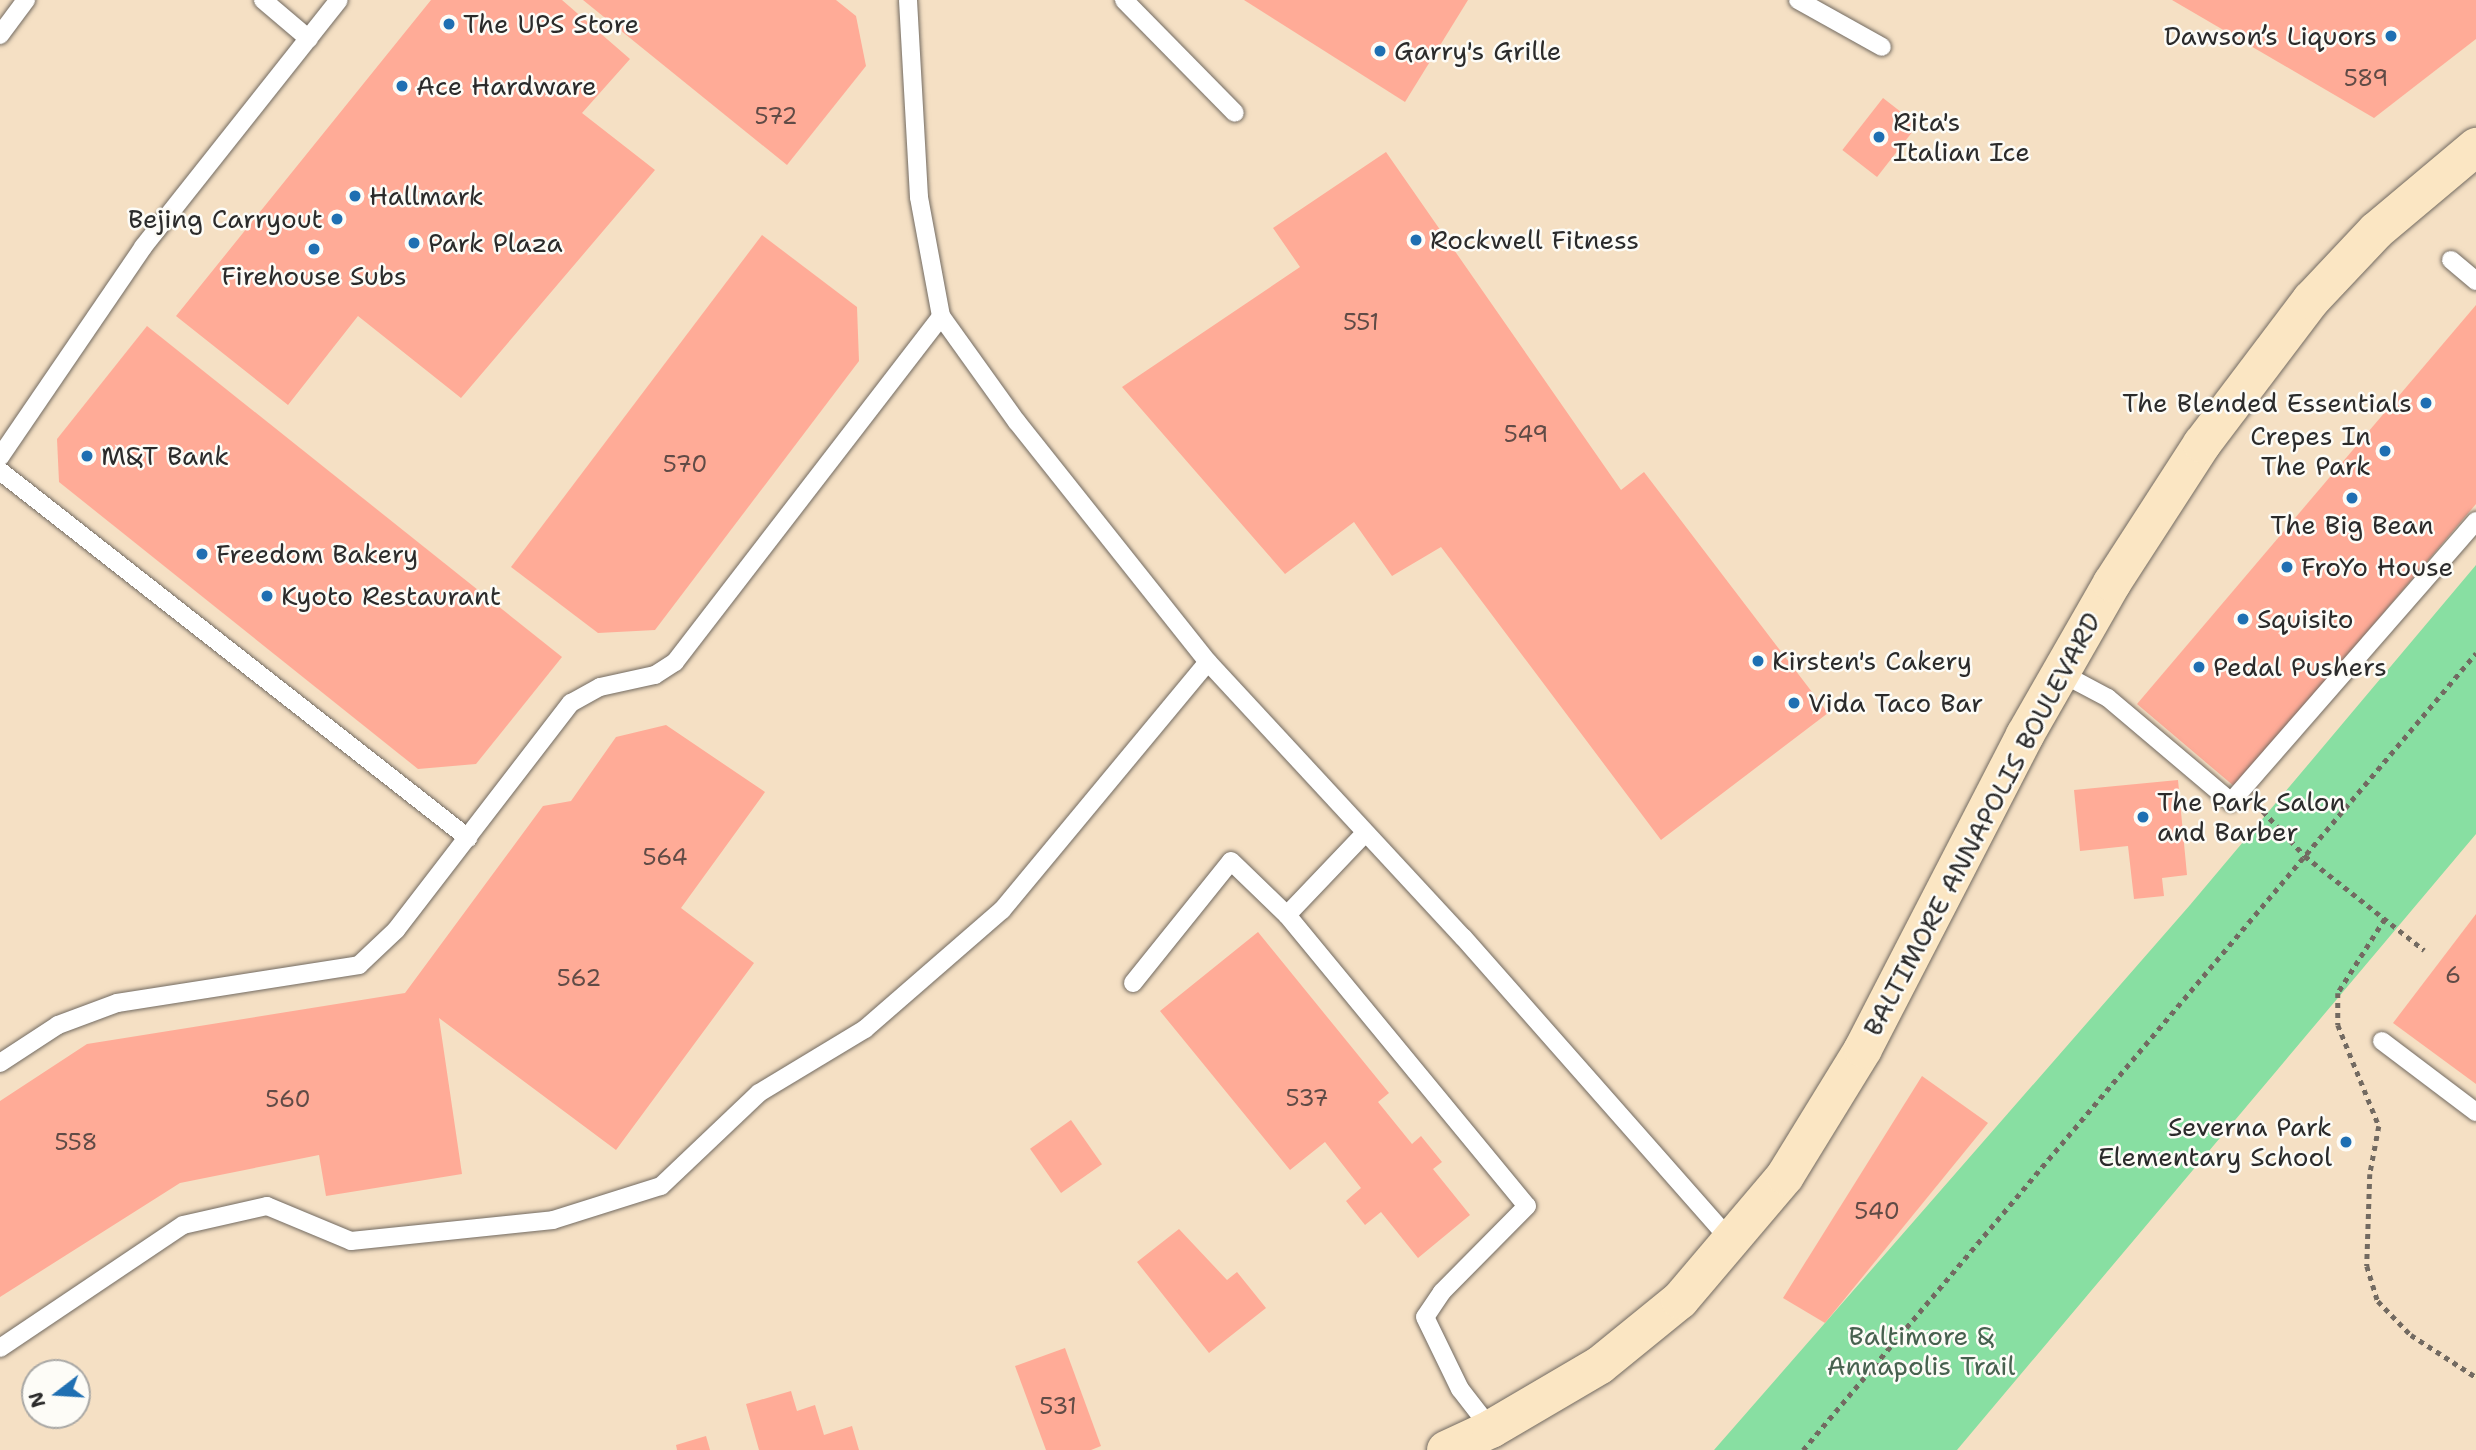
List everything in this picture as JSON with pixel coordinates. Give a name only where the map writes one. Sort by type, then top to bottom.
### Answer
[{"type":"street","name":"BALTIMORE ANNAPOLIS BOULEVARD","points":[[1447,1450],[1491,1429],[1600,1365],[1680,1300],[1732,1242],[1785,1176],[1863,1049],[2061,673],[2112,583],[2202,444],[2311,300],[2376,231],[2476,147]]},
{"type":"lane","points":[[1,30],[26,0]]},
{"type":"lane","points":[[263,0],[309,39]]},
{"type":"lane","points":[[0,457],[143,247],[339,0]]},
{"type":"lane","points":[[908,0],[919,197],[941,316],[1017,422],[1208,662],[1732,1242]]},
{"type":"lane","points":[[1124,0],[1236,113]]},
{"type":"lane","points":[[1798,0],[1882,47]]},
{"type":"lane","points":[[2451,260],[2476,281]]},
{"type":"lane","points":[[0,1063],[58,1026],[117,1003],[359,965],[396,930],[571,703],[600,687],[655,675],[675,663],[941,316]]},
{"type":"lane","points":[[0,471],[468,838]]},
{"type":"lane","points":[[2061,673],[2108,698],[2231,802],[2476,521]]},
{"type":"lane","points":[[0,1348],[183,1225],[267,1206],[351,1241],[553,1220],[661,1185],[759,1093],[865,1030],[1002,910],[1208,662]]},
{"type":"lane","points":[[1287,915],[1365,833]]},
{"type":"lane","points":[[1133,983],[1231,861],[1287,915],[1527,1206],[1442,1292],[1425,1317],[1433,1341],[1460,1389],[1491,1429]]},
{"type":"lane","points":[[2382,1041],[2476,1112]]},
{"type":"path","points":[[1803,1450],[2476,653]]},
{"type":"path","points":[[2268,760],[2282,773],[2259,808],[2305,856],[2424,950]]},
{"type":"path","points":[[2385,919],[2338,993],[2339,1025],[2379,1126],[2370,1174],[2367,1266],[2378,1301],[2411,1335],[2476,1377]]},
{"type":"green space","name":"Baltimore & Annapolis Trail","points":[[2476,565],[2476,834],[1957,1450],[1714,1450],[2190,905]]},
{"type":"building","name":"Park Plaza","points":[[431,0],[562,0],[630,59],[582,113],[655,170],[461,398],[358,316],[288,405],[176,316]]},
{"type":"building","points":[[583,0],[836,0],[856,16],[866,66],[787,165]]},
{"type":"building","name":"Garry's Grille","points":[[1244,0],[1468,0],[1405,102]]},
{"type":"building","points":[[2172,0],[2476,0],[2476,39],[2374,118]]},
{"type":"building","name":"Rita's Italian Ice","points":[[1883,98],[1918,125],[1877,177],[1842,150]]},
{"type":"building","points":[[1386,152],[1621,490],[1644,472],[1828,713],[1661,840],[1441,547],[1392,576],[1354,522],[1285,574],[1122,387],[1300,267],[1273,228]]},
{"type":"building","points":[[762,235],[857,307],[859,361],[655,630],[598,633],[511,567]]},
{"type":"building","points":[[2476,305],[2476,504],[2235,787],[2137,704]]},
{"type":"building","points":[[147,326],[562,657],[476,764],[418,769],[59,482],[57,439]]},
{"type":"building","points":[[666,725],[765,792],[681,908],[754,963],[616,1150],[439,1018],[462,1174],[326,1196],[319,1155],[180,1183],[0,1297],[0,1101],[87,1044],[405,993],[543,806],[571,801],[616,737]]},
{"type":"building","points":[[2178,780],[2187,875],[2162,878],[2164,896],[2134,899],[2128,846],[2080,851],[2074,790]]},
{"type":"building","points":[[2476,914],[2476,1084],[2393,1023]]},
{"type":"building","points":[[1258,932],[1389,1093],[1378,1102],[1412,1144],[1421,1136],[1442,1162],[1433,1169],[1470,1215],[1418,1258],[1381,1212],[1365,1225],[1346,1201],[1361,1188],[1325,1142],[1290,1170],[1160,1011]]},
{"type":"building","points":[[1922,1076],[1988,1123],[1825,1323],[1783,1298]]},
{"type":"building","points":[[1071,1120],[1102,1164],[1061,1193],[1030,1149]]},
{"type":"building","points":[[1179,1229],[1227,1280],[1237,1272],[1266,1308],[1209,1353],[1137,1262]]},
{"type":"building","points":[[1065,1348],[1101,1446],[1091,1450],[1046,1450],[1015,1366]]},
{"type":"building","points":[[791,1391],[797,1411],[815,1405],[824,1435],[852,1426],[859,1450],[759,1450],[746,1404]]},
{"type":"building","points":[[706,1436],[710,1450],[677,1450],[676,1445]]},
{"type":"place","name":"The UPS Store","points":[[449,24]]},
{"type":"place","name":"Dawson’s Liquors","points":[[2391,36]]},
{"type":"place","name":"Garry's Grille","points":[[1380,51]]},
{"type":"place","name":"Ace Hardware","points":[[402,86]]},
{"type":"place","name":"Rita's Italian Ice","points":[[1879,137]]},
{"type":"place","name":"Hallmark","points":[[355,196]]},
{"type":"place","name":"Bejing Carryout","points":[[337,219]]},
{"type":"place","name":"Rockwell Fitness","points":[[1416,240]]},
{"type":"place","name":"Park Plaza","points":[[414,243]]},
{"type":"place","name":"Firehouse Subs","points":[[314,249]]},
{"type":"place","name":"The Blended Essentials","points":[[2426,403]]},
{"type":"place","name":"Crepes In The Park","points":[[2385,451]]},
{"type":"place","name":"M&T Bank","points":[[87,456]]},
{"type":"place","name":"The Big Bean","points":[[2352,498]]},
{"type":"place","name":"Freedom Bakery","points":[[202,554]]},
{"type":"place","name":"FroYo House","points":[[2287,567]]},
{"type":"place","name":"Kyoto Restaurant","points":[[267,596]]},
{"type":"place","name":"Squisito","points":[[2243,619]]},
{"type":"place","name":"Kirsten's Cakery","points":[[1758,661]]},
{"type":"place","name":"Pedal Pushers","points":[[2199,667]]},
{"type":"place","name":"Vida Taco Bar","points":[[1794,703]]},
{"type":"place","name":"The Park Salon and Barber","points":[[2143,817]]},
{"type":"place","name":"Severna Park Elementary School","points":[[2346,1142]]}]
